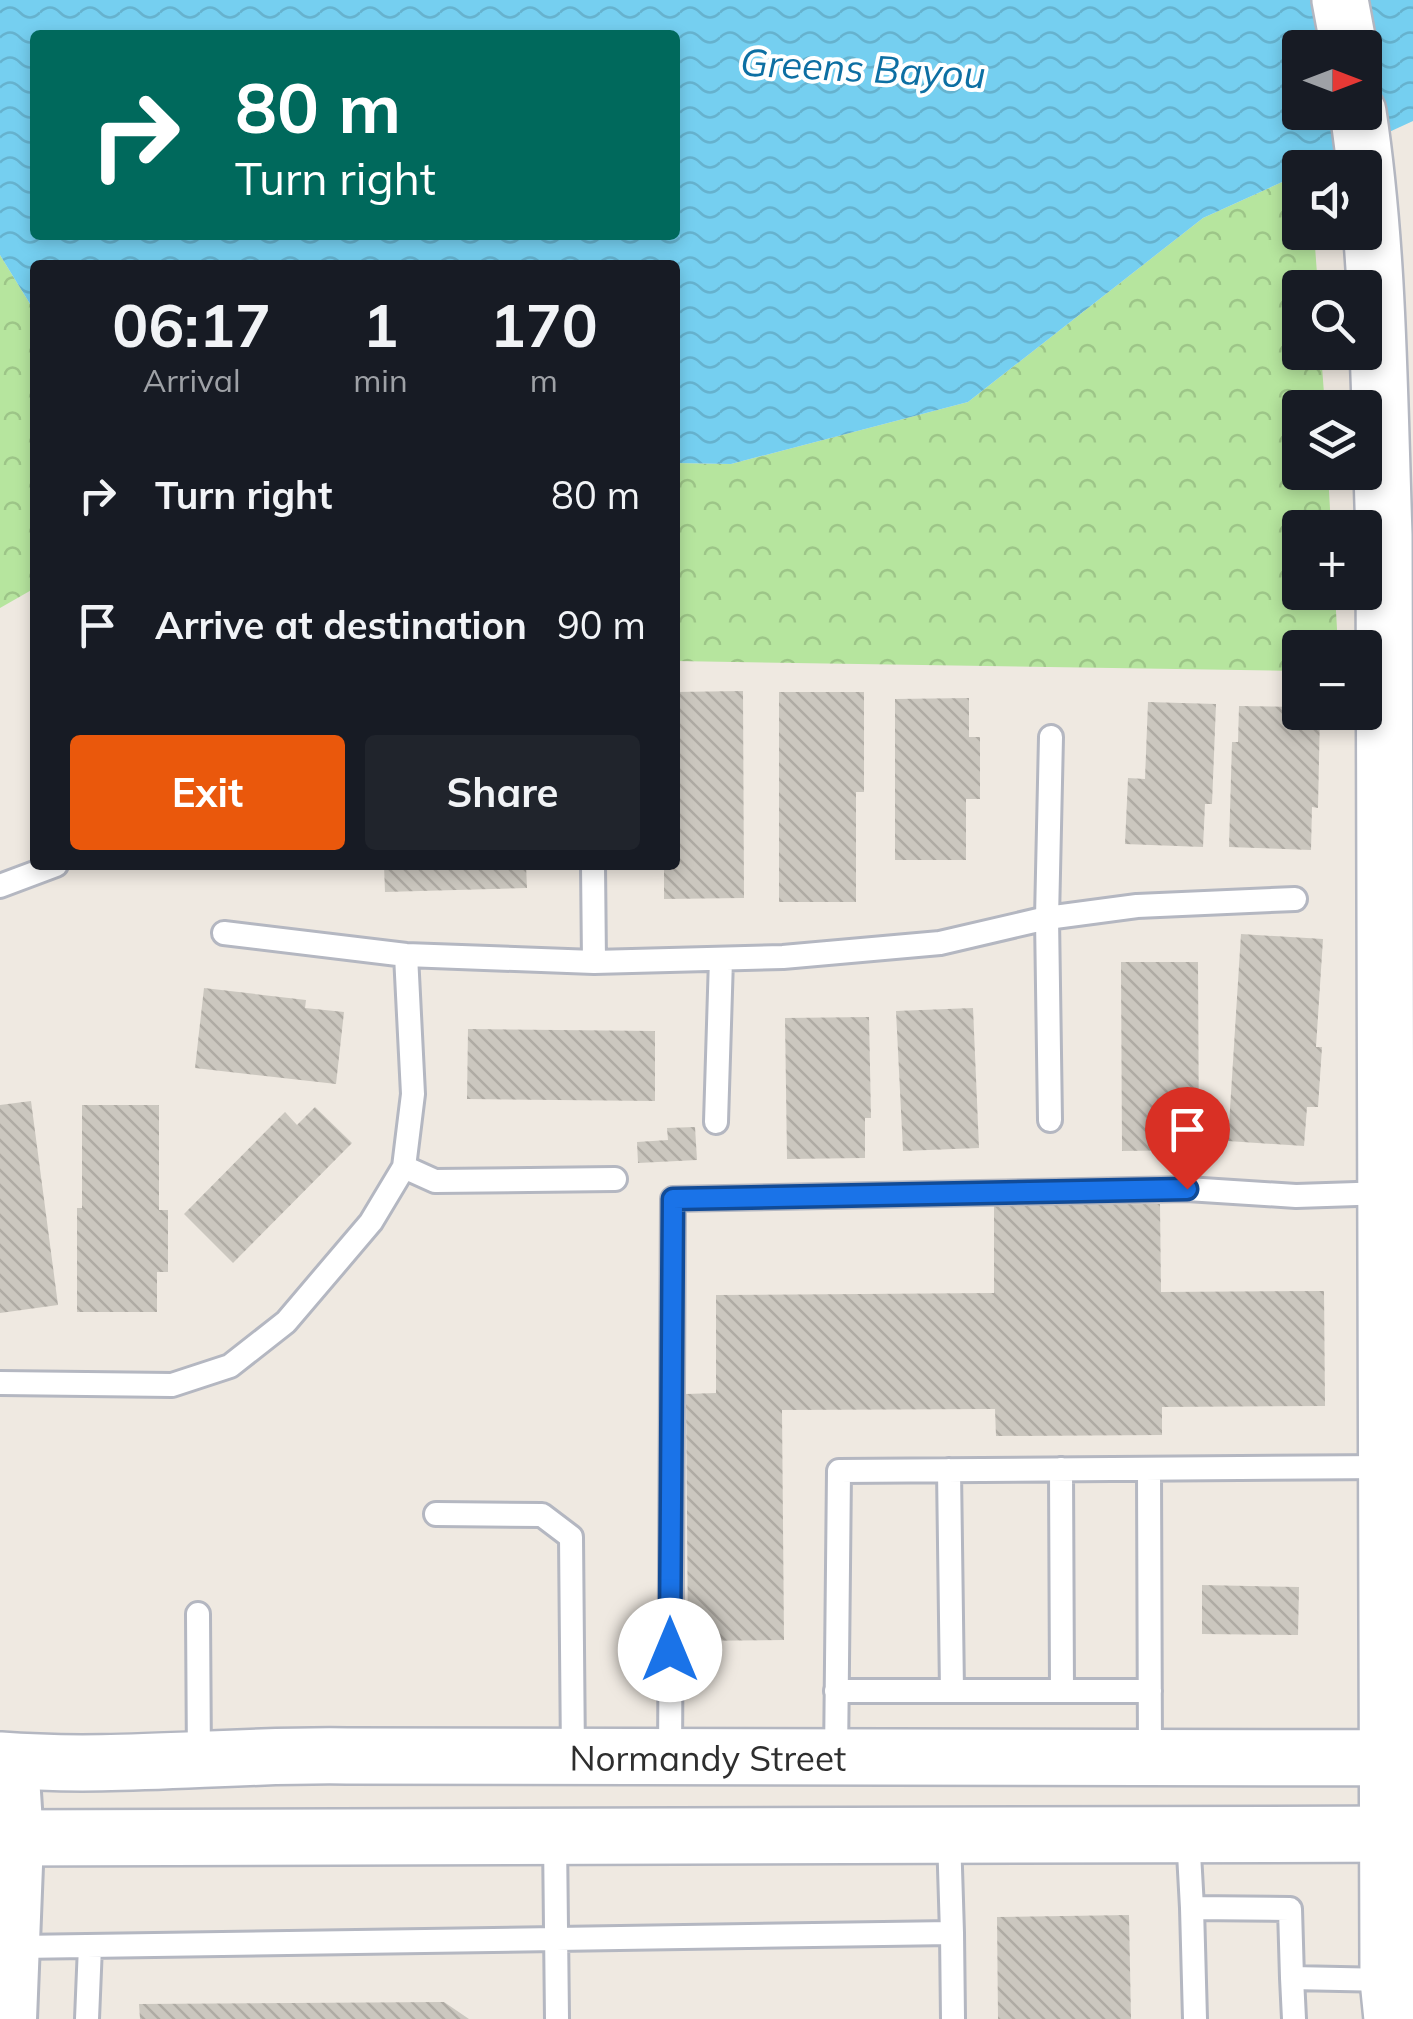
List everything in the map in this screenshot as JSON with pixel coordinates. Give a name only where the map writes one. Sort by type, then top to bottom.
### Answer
[{"type":"main road","points":[[1340,0],[1346,30]]},
{"type":"main road","points":[[1361,130],[1376,320],[1384,535],[1383,882],[1396,1211],[1387,1467],[1400,1834],[1390,2000]]},
{"type":"main road","name":"Normandy Street","points":[[8,1760],[199,1762],[327,1756],[1400,1758]]},
{"type":"main road","points":[[555,1838],[564,1758]]},
{"type":"main road","points":[[823,1837],[827,1759]]},
{"type":"main road","points":[[11,1839],[1400,1834]]},
{"type":"street","points":[[8,1760],[19,1947],[15,2019]]},
{"type":"lane","points":[[1050,1120],[1047,918],[1051,737]]},
{"type":"lane","points":[[0,886],[43,870]]},
{"type":"lane","points":[[593,870],[594,962]]},
{"type":"lane","points":[[224,933],[406,955],[594,962],[721,959],[940,943],[1047,918],[1137,906],[1295,899]]},
{"type":"lane","points":[[0,1383],[172,1386],[230,1366],[286,1322],[371,1222],[404,1168],[413,1094],[406,955]]},
{"type":"lane","points":[[716,1122],[721,959]]},
{"type":"lane","points":[[404,1168],[435,1180],[615,1179]]},
{"type":"lane","points":[[670,1759],[673,1199],[1187,1189],[1296,1196],[1396,1211]]},
{"type":"lane","points":[[827,1759],[836,1691],[839,1471],[1387,1467]]},
{"type":"lane","points":[[1061,1469],[1062,1692]]},
{"type":"lane","points":[[1149,1469],[1150,1756]]},
{"type":"lane","points":[[949,1470],[952,1691]]},
{"type":"lane","points":[[436,1514],[542,1516],[571,1537],[564,1758]]},
{"type":"lane","points":[[198,1614],[199,1762]]},
{"type":"lane","points":[[836,1691],[1150,1692]]},
{"type":"lane","points":[[1188,1834],[1195,2019]]},
{"type":"lane","points":[[949,1836],[953,2019]]},
{"type":"lane","points":[[555,1838],[557,2019]]},
{"type":"lane","points":[[1192,1908],[1290,1910],[1294,2019]]},
{"type":"lane","points":[[19,1947],[952,1932]]},
{"type":"lane","points":[[87,2019],[90,1946]]},
{"type":"lane","points":[[1292,1978],[1390,2000]]},
{"type":"green space","points":[[1282,182],[1282,250],[1315,250],[1317,270],[1282,270],[1282,370],[1322,370],[1324,390],[1282,390],[1282,490],[1329,490],[1330,510],[1282,510],[1282,610],[1336,610],[1337,630],[1282,630],[1282,671],[680,661],[680,463],[731,464],[968,402],[1203,218]]},
{"type":"green space","points":[[0,255],[30,304],[30,591],[0,608]]},
{"type":"water","name":"Greens Bayou","points":[[0,0],[1413,0],[1413,121],[1350,150],[1282,150],[1282,182],[1203,218],[968,402],[731,464],[680,463],[680,260],[30,260],[30,304],[0,255]]},
{"type":"building","points":[[743,691],[744,898],[664,899],[664,870],[680,870],[680,692]]},
{"type":"building","points":[[779,692],[864,692],[864,792],[856,792],[856,902],[779,902]]},
{"type":"building","points":[[969,698],[969,737],[980,737],[980,799],[966,799],[966,860],[895,860],[895,699]]},
{"type":"building","points":[[1148,702],[1216,704],[1212,804],[1205,804],[1203,847],[1125,844],[1128,778],[1145,779]]},
{"type":"building","points":[[1239,706],[1282,707],[1282,730],[1320,730],[1318,808],[1312,807],[1311,850],[1229,847],[1232,742],[1238,742]]},
{"type":"building","points":[[384,870],[526,870],[527,888],[385,892]]},
{"type":"building","points":[[1241,934],[1323,939],[1316,1047],[1322,1047],[1318,1107],[1307,1107],[1304,1146],[1228,1141]]},
{"type":"building","points":[[1121,962],[1198,962],[1199,1150],[1122,1151]]},
{"type":"building","points":[[204,988],[306,1000],[305,1008],[344,1012],[336,1084],[195,1068]]},
{"type":"building","points":[[973,1008],[979,1148],[903,1151],[896,1011]]},
{"type":"building","points":[[869,1017],[871,1118],[865,1118],[865,1158],[787,1159],[785,1018]]},
{"type":"building","points":[[468,1029],[655,1031],[655,1101],[467,1099]]},
{"type":"building","points":[[31,1101],[58,1305],[0,1313],[0,1105]]},
{"type":"building","points":[[82,1105],[159,1105],[159,1210],[168,1210],[168,1272],[157,1272],[157,1312],[77,1312]]},
{"type":"building","points":[[315,1107],[352,1143],[233,1263],[184,1214],[285,1112],[297,1125]]},
{"type":"building","points":[[695,1127],[697,1160],[638,1163],[637,1142],[668,1140],[667,1128]]},
{"type":"building","points":[[1160,1204],[1161,1292],[1324,1291],[1325,1406],[1162,1407],[1162,1435],[996,1436],[995,1409],[782,1410],[784,1640],[688,1641],[686,1394],[716,1393],[716,1295],[994,1293],[994,1205]]},
{"type":"building","points":[[1202,1585],[1299,1587],[1298,1635],[1202,1634]]},
{"type":"building","points":[[1129,1915],[1131,2019],[998,2019],[997,1917]]},
{"type":"building","points":[[444,2002],[469,2019],[140,2019],[139,2004]]},
{"type":"route","points":[[670,1650],[673,1199],[1187,1189]]}]
